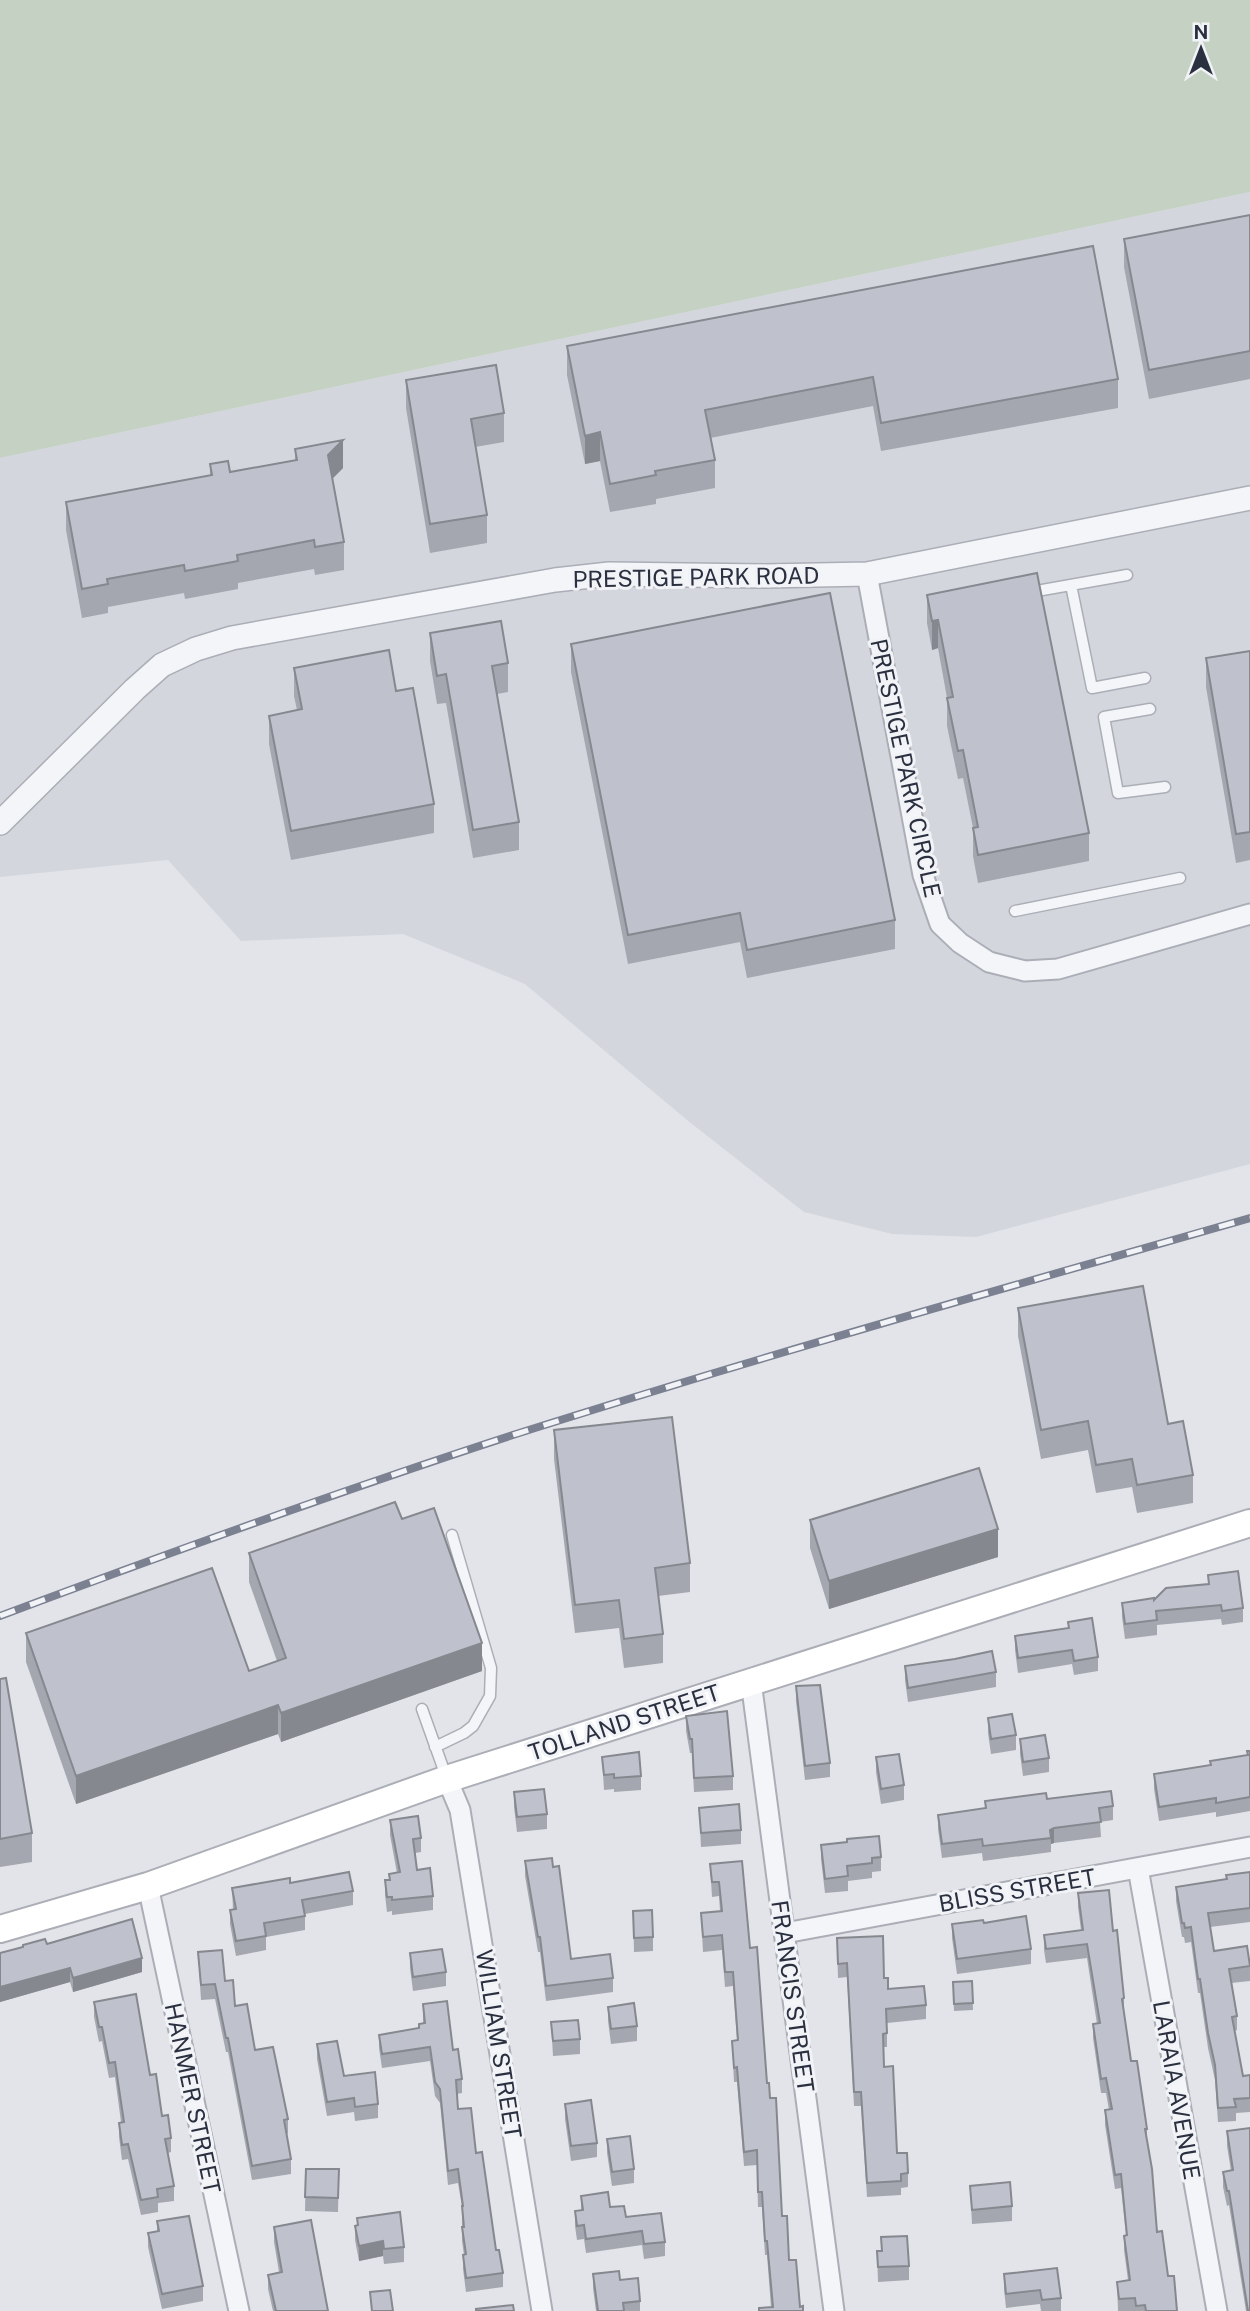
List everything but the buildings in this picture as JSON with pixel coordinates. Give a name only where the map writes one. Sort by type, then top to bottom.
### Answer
[{"type":"main road","name":"TOLLAND STREET","points":[[0,1929],[148,1885],[447,1779],[1250,1523]]},
{"type":"street","name":"PRESTIGE PARK ROAD","points":[[0,823],[135,688],[162,665],[208,645],[232,638],[555,580],[609,574],[867,574],[1250,498]]},
{"type":"street","name":"PRESTIGE PARK CIRCLE","points":[[867,574],[923,875],[940,924],[960,943],[989,962],[1025,971],[1058,969],[1250,914]]},
{"type":"street","name":"FRANCIS STREET","points":[[751,1681],[834,2311]]},
{"type":"street","name":"WILLIAM STREET","points":[[447,1779],[460,1810],[542,2311]]},
{"type":"street","name":"BLISS STREET","points":[[785,1933],[1250,1847]]},
{"type":"street","name":"LARAIA AVENUE","points":[[1138,1868],[1217,2311]]},
{"type":"street","name":"HANMER STREET","points":[[148,1885],[239,2311]]},
{"type":"lane","points":[[1020,593],[1127,575]]},
{"type":"lane","points":[[1071,585],[1092,688],[1145,678]]},
{"type":"lane","points":[[1150,709],[1104,717],[1118,793],[1165,787]]},
{"type":"lane","points":[[1015,911],[1180,878]]},
{"type":"lane","points":[[435,1747],[473,1726],[490,1696],[491,1668],[452,1535]]},
{"type":"lane","points":[[422,1709],[447,1779]]},
{"type":"shaded area","points":[[1250,192],[1250,1164],[976,1237],[892,1234],[804,1212],[687,1120],[525,984],[403,934],[241,941],[168,860],[0,877],[0,458]]},
{"type":"green space","points":[[0,0],[1250,0],[1250,192],[0,458]]},
{"type":"railway","points":[[0,1616],[386,1477],[607,1405],[1250,1218]]}]
